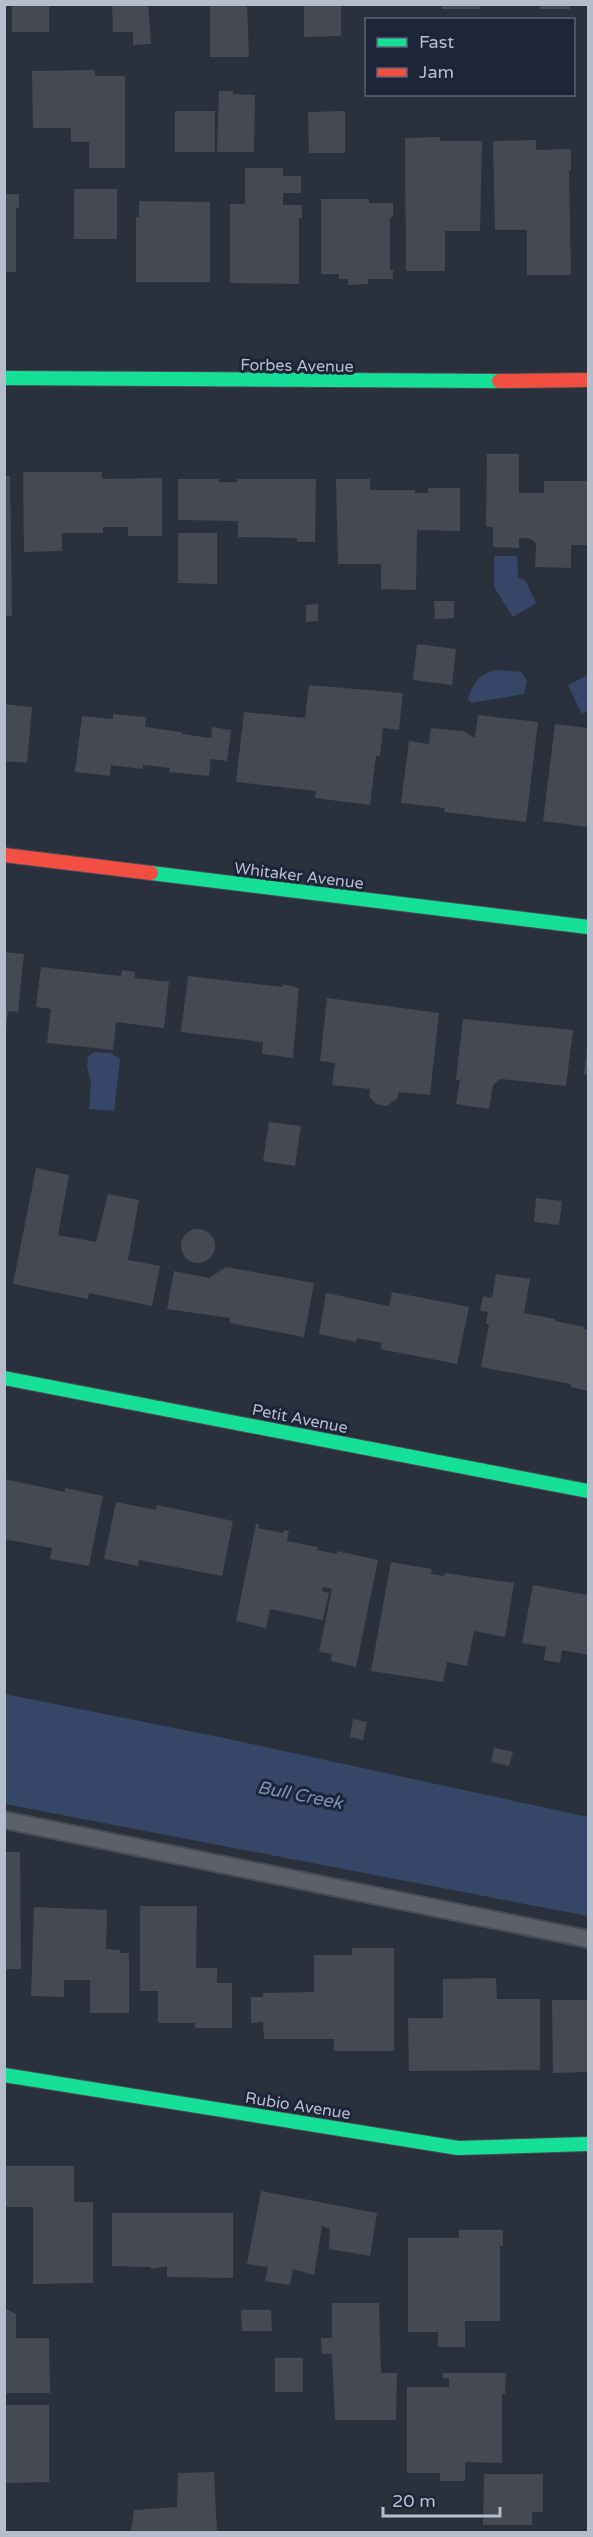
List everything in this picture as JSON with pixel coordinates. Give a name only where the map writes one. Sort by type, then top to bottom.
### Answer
[{"type":"street","name":"Forbes Avenue","points":[[4,378],[387,382],[588,380]]},
{"type":"street","name":"Whitaker Avenue","points":[[4,855],[588,927]]},
{"type":"street","name":"Petit Avenue","points":[[4,1378],[588,1491]]},
{"type":"street","name":"Rubio Avenue","points":[[4,2075],[458,2148],[588,2144]]},
{"type":"lane","points":[[4,1820],[588,1939]]},
{"type":"water","points":[[494,556],[517,556],[518,578],[525,580],[536,603],[513,617],[494,587]]},
{"type":"water","points":[[495,670],[521,672],[527,681],[524,694],[471,703],[468,699],[474,684],[485,674]]},
{"type":"water","points":[[588,675],[588,711],[582,714],[568,685]]},
{"type":"water","points":[[94,1052],[111,1053],[120,1059],[114,1111],[89,1109],[91,1082],[87,1067],[88,1057]]},
{"type":"water","name":"Bull Creek","points":[[5,1694],[219,1737],[588,1817],[588,1916],[5,1804]]},
{"type":"building","points":[[12,4],[49,4],[49,32],[12,32]]},
{"type":"building","points":[[112,4],[148,4],[151,44],[133,45],[133,32],[113,32]]},
{"type":"building","points":[[210,4],[247,4],[249,57],[210,57]]},
{"type":"building","points":[[304,4],[341,4],[341,36],[304,37]]},
{"type":"building","points":[[442,4],[480,4],[480,9],[442,9]]},
{"type":"building","points":[[540,4],[570,4],[570,9],[540,9]]},
{"type":"building","points":[[95,70],[95,76],[125,76],[125,168],[89,168],[89,142],[71,142],[71,128],[33,128],[32,71]]},
{"type":"building","points":[[219,91],[255,95],[254,152],[217,152]]},
{"type":"building","points":[[175,111],[215,111],[215,152],[175,152]]},
{"type":"building","points":[[345,111],[345,153],[309,153],[308,112]]},
{"type":"building","points":[[440,137],[440,141],[482,141],[480,231],[445,231],[445,271],[406,271],[405,138]]},
{"type":"building","points":[[536,140],[536,150],[571,149],[571,170],[569,170],[571,275],[527,275],[527,230],[495,230],[493,141]]},
{"type":"building","points":[[245,168],[283,168],[283,176],[301,176],[301,193],[283,193],[283,205],[302,205],[302,218],[299,218],[299,284],[230,283],[230,204],[245,204]]},
{"type":"building","points":[[74,189],[117,189],[117,239],[74,239]]},
{"type":"building","points":[[5,194],[19,194],[19,208],[16,208],[16,272],[5,272]]},
{"type":"building","points":[[321,199],[369,199],[369,203],[393,203],[393,217],[390,217],[390,270],[393,270],[393,279],[368,279],[368,284],[348,285],[348,279],[339,279],[339,274],[321,274]]},
{"type":"building","points":[[139,201],[210,202],[210,282],[136,282],[136,217],[139,217]]},
{"type":"building","points":[[487,454],[519,454],[519,493],[544,493],[544,481],[588,481],[588,545],[571,545],[571,568],[535,567],[536,543],[531,539],[519,538],[519,548],[493,547],[493,527],[486,527]]},
{"type":"building","points":[[23,472],[102,472],[102,479],[162,478],[162,536],[128,536],[128,527],[103,527],[103,533],[62,533],[62,551],[24,552]]},
{"type":"building","points":[[4,476],[10,476],[12,616],[4,616]]},
{"type":"building","points":[[178,479],[219,479],[219,482],[237,482],[237,479],[316,479],[315,542],[297,542],[297,538],[238,537],[238,521],[178,520]]},
{"type":"building","points":[[336,479],[370,479],[370,490],[415,490],[415,493],[428,493],[428,488],[460,488],[460,531],[417,530],[416,590],[381,589],[381,564],[338,564]]},
{"type":"building","points":[[178,533],[217,533],[217,584],[178,583]]},
{"type":"building","points":[[434,601],[454,601],[454,618],[435,619]]},
{"type":"building","points":[[318,604],[318,621],[306,622],[306,605]]},
{"type":"building","points":[[417,644],[456,649],[452,685],[413,680]]},
{"type":"building","points":[[309,685],[403,693],[399,730],[383,728],[380,756],[376,756],[370,805],[315,798],[316,791],[236,782],[244,712],[305,718]]},
{"type":"building","points":[[4,704],[32,707],[27,763],[4,761]]},
{"type":"building","points":[[113,714],[146,717],[145,727],[211,738],[212,727],[231,730],[227,761],[211,759],[209,776],[169,772],[170,768],[143,765],[143,769],[111,765],[110,776],[75,772],[82,716],[113,719]]},
{"type":"building","points":[[478,715],[538,722],[526,822],[444,812],[445,808],[401,803],[409,741],[429,744],[431,728],[463,731],[475,738]]},
{"type":"building","points":[[555,724],[588,728],[588,827],[543,821]]},
{"type":"building","points":[[4,952],[24,954],[18,1012],[8,1011],[6,1028]]},
{"type":"building","points":[[41,967],[121,976],[122,970],[135,972],[135,978],[169,982],[164,1028],[116,1022],[113,1050],[47,1043],[51,1009],[36,1007]]},
{"type":"building","points":[[188,976],[282,987],[283,984],[299,988],[293,1058],[262,1054],[263,1042],[181,1032]]},
{"type":"building","points":[[327,998],[439,1013],[430,1095],[398,1092],[398,1098],[387,1106],[376,1104],[369,1096],[370,1089],[332,1085],[335,1063],[320,1061]]},
{"type":"building","points":[[463,1019],[573,1030],[566,1086],[500,1079],[493,1085],[489,1109],[456,1104],[460,1080],[456,1080]]},
{"type":"building","points":[[588,1048],[588,1075],[584,1074]]},
{"type":"building","points":[[269,1122],[301,1126],[295,1166],[263,1161]]},
{"type":"building","points":[[36,1168],[69,1175],[58,1235],[96,1242],[108,1194],[139,1200],[128,1260],[160,1266],[152,1306],[89,1293],[88,1299],[13,1284]]},
{"type":"building","points":[[536,1198],[562,1201],[559,1225],[534,1222]]},
{"type":"building","points":[[198,1229],[210,1234],[215,1246],[210,1258],[198,1263],[186,1258],[181,1246],[186,1234]]},
{"type":"building","points":[[226,1267],[314,1283],[304,1337],[230,1323],[230,1318],[167,1309],[174,1271],[209,1278]]},
{"type":"building","points":[[496,1274],[530,1279],[524,1313],[555,1319],[555,1321],[585,1327],[584,1329],[588,1330],[588,1391],[571,1387],[571,1384],[481,1367],[489,1324],[486,1324],[488,1312],[480,1311],[483,1296],[492,1298]]},
{"type":"building","points":[[392,1292],[469,1307],[457,1364],[380,1349],[382,1343],[357,1338],[356,1342],[319,1334],[326,1293],[389,1306]]},
{"type":"building","points":[[4,1479],[65,1492],[65,1488],[103,1496],[89,1566],[50,1559],[52,1548],[4,1539]]},
{"type":"building","points":[[116,1502],[156,1510],[157,1505],[233,1521],[222,1576],[139,1560],[138,1566],[104,1559]]},
{"type":"building","points":[[256,1524],[259,1524],[258,1528],[283,1533],[284,1530],[289,1531],[287,1541],[317,1547],[317,1550],[337,1554],[337,1551],[378,1560],[356,1667],[331,1661],[332,1654],[319,1652],[332,1589],[323,1587],[322,1591],[329,1593],[323,1620],[270,1609],[266,1628],[236,1621]]},
{"type":"building","points":[[391,1562],[432,1569],[431,1574],[444,1576],[445,1573],[514,1583],[505,1637],[474,1631],[467,1666],[447,1662],[443,1682],[371,1671]]},
{"type":"building","points":[[533,1585],[588,1595],[588,1655],[562,1650],[560,1663],[544,1660],[546,1647],[522,1643]]},
{"type":"building","points":[[353,1719],[367,1722],[363,1740],[350,1737]]},
{"type":"building","points":[[494,1748],[513,1752],[509,1766],[491,1762]]},
{"type":"building","points":[[4,1852],[20,1852],[21,1969],[4,1969]]},
{"type":"building","points":[[140,1906],[197,1906],[196,1968],[217,1968],[217,1983],[232,1983],[232,2028],[195,2028],[195,2023],[158,2023],[158,1991],[140,1991]]},
{"type":"building","points":[[34,1907],[107,1910],[106,1949],[129,1953],[129,2013],[90,2013],[90,1980],[64,1980],[64,1997],[31,1996]]},
{"type":"building","points":[[352,1948],[394,1948],[394,2051],[334,2051],[334,2039],[264,2039],[263,2022],[251,2023],[251,1997],[263,1997],[263,1993],[314,1992],[314,1955],[352,1955]]},
{"type":"building","points":[[496,1978],[497,1999],[540,1999],[540,2070],[409,2071],[408,2018],[443,2018],[443,1979]]},
{"type":"building","points":[[552,2000],[588,2000],[588,2072],[553,2073]]},
{"type":"building","points":[[4,2166],[74,2166],[74,2202],[93,2202],[93,2283],[33,2284],[33,2207],[4,2207]]},
{"type":"building","points":[[261,2191],[377,2213],[370,2256],[329,2249],[330,2229],[322,2226],[314,2275],[293,2269],[290,2285],[265,2281],[268,2267],[247,2264]]},
{"type":"building","points":[[112,2213],[233,2213],[233,2278],[167,2277],[167,2266],[151,2269],[151,2267],[112,2266]]},
{"type":"building","points":[[459,2230],[503,2230],[503,2246],[500,2246],[500,2321],[465,2321],[465,2347],[438,2347],[438,2332],[408,2332],[408,2238],[459,2238]]},
{"type":"building","points":[[332,2303],[379,2303],[381,2373],[397,2373],[396,2420],[335,2420],[332,2354],[322,2354],[321,2338],[332,2338]]},
{"type":"building","points":[[4,2308],[16,2314],[16,2338],[49,2338],[50,2393],[4,2393]]},
{"type":"building","points":[[241,2310],[271,2310],[272,2331],[242,2331]]},
{"type":"building","points":[[275,2358],[303,2358],[303,2392],[275,2392]]},
{"type":"building","points":[[443,2373],[506,2373],[505,2394],[502,2394],[502,2463],[465,2462],[465,2481],[440,2481],[440,2473],[407,2473],[407,2387],[449,2387],[449,2378],[443,2378]]},
{"type":"building","points":[[4,2405],[49,2405],[49,2482],[4,2483]]},
{"type":"building","points":[[214,2472],[217,2532],[131,2532],[134,2510],[177,2507],[178,2473]]},
{"type":"building","points":[[484,2474],[543,2474],[543,2512],[532,2512],[532,2525],[483,2525]]},
{"type":"traffic: fast","points":[[4,378],[499,381]]},
{"type":"traffic: fast","points":[[151,873],[588,927]]},
{"type":"traffic: fast","points":[[4,1378],[588,1491]]},
{"type":"traffic: fast","points":[[4,2075],[458,2148],[588,2144]]},
{"type":"traffic: jam","points":[[499,381],[588,380]]},
{"type":"traffic: jam","points":[[4,855],[151,873]]}]
